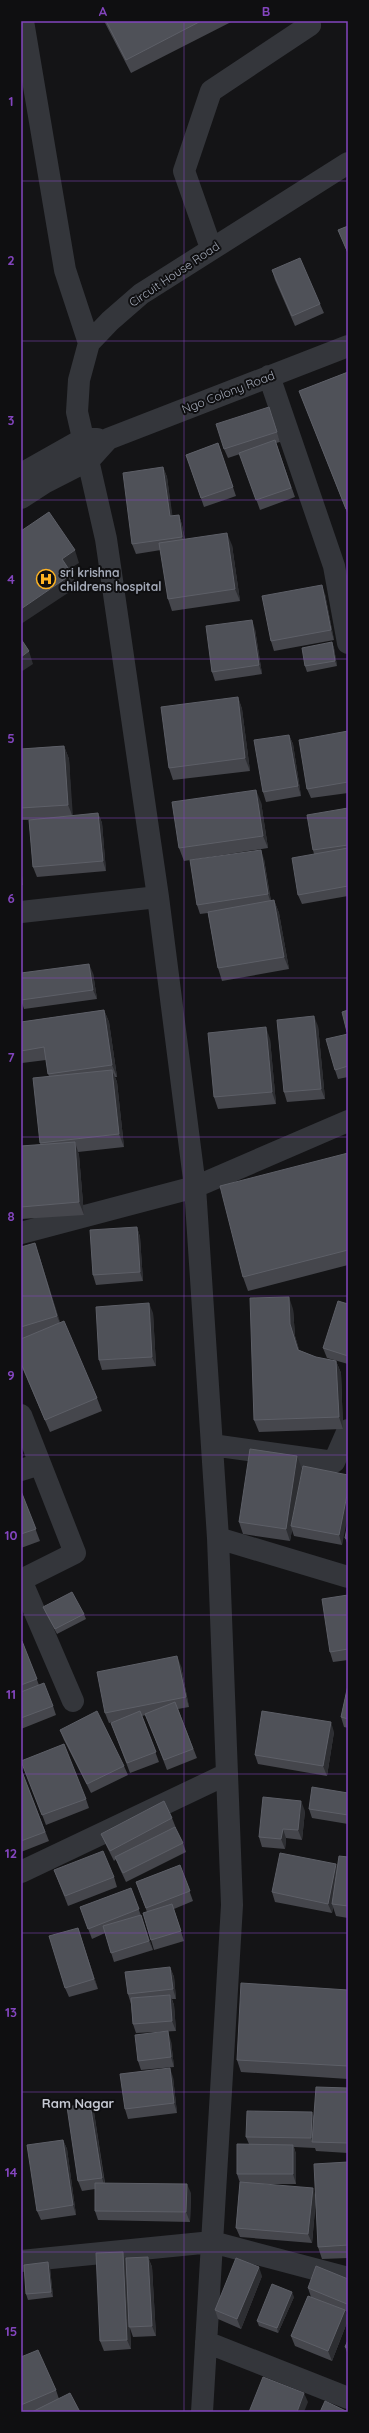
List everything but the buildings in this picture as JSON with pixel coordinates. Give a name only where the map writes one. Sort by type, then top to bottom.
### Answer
[{"type":"street","points":[[23,21],[65,270],[89,343]]},
{"type":"street","points":[[211,248],[184,171],[211,91],[310,25],[309,21]]},
{"type":"street","name":"Circuit House Road","points":[[202,2412],[232,1905],[218,1538],[196,1186],[158,897],[106,539],[77,412],[76,394],[89,343],[110,321],[141,294],[211,248],[348,163]]},
{"type":"street","name":"Ngo Colony Road","points":[[108,439],[348,346]]},
{"type":"street","points":[[269,376],[334,566],[348,643]]},
{"type":"street","points":[[21,474],[83,439],[108,439]]},
{"type":"street","points":[[21,498],[44,483],[89,460],[108,439]]},
{"type":"street","points":[[21,912],[158,897]]},
{"type":"street","points":[[21,1233],[196,1186],[348,1121]]},
{"type":"street","points":[[21,1415],[31,1467],[76,1554],[21,1580],[73,1701]]},
{"type":"street","points":[[212,1445],[334,1462],[348,1430]]},
{"type":"street","points":[[218,1538],[348,1577]]},
{"type":"street","points":[[21,1872],[227,1774]]},
{"type":"street","points":[[21,2261],[212,2242],[348,2278]]},
{"type":"street","points":[[206,2342],[348,2398]]},
{"type":"place","name":"sri krishna childrens hospital","points":[[46,579]]},
{"type":"district","name":"Ram Nagar","points":[[78,2103]]}]
